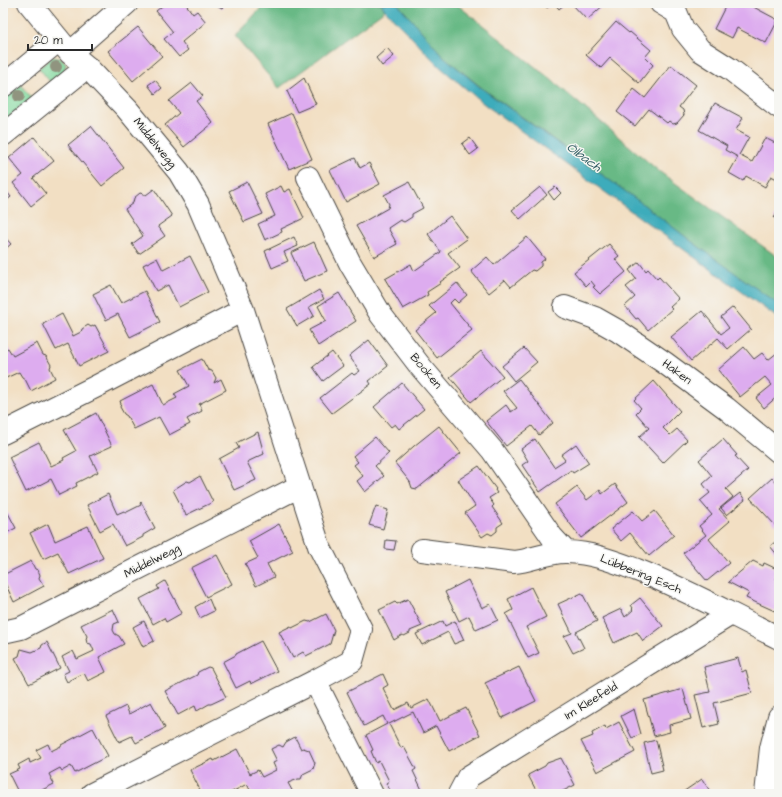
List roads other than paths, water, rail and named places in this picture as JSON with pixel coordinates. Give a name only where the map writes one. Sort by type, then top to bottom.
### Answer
[{"type":"street","name":"Middelwegg","points":[[29,3],[64,47],[127,109],[179,172],[198,204],[243,310],[319,546],[362,629],[352,661],[96,793]]},
{"type":"street","points":[[3,86],[64,47],[127,3]]},
{"type":"street","points":[[673,6],[683,29],[700,50],[730,69],[779,107]]},
{"type":"street","points":[[3,135],[86,67]]},
{"type":"street","name":"Booken","points":[[308,177],[350,263],[381,315],[420,366],[492,450],[552,536],[565,551]]},
{"type":"street","name":"Haken","points":[[565,307],[595,318],[618,331],[665,363],[726,408],[779,452]]},
{"type":"street","points":[[3,433],[243,310]]},
{"type":"street","name":"Middelwegg","points":[[3,632],[21,628],[300,486]]},
{"type":"street","name":"Lübbering Esch","points":[[422,550],[514,562],[524,562],[545,555],[565,551],[602,557],[653,577],[779,638]]},
{"type":"street","name":"Im Kleefeld","points":[[459,794],[468,777],[731,614]]},
{"type":"street","points":[[315,681],[372,794]]},
{"type":"street","points":[[766,794],[771,748],[779,716]]},
{"type":"water","points":[[381,3],[397,3],[442,55],[481,88],[640,202],[779,305],[779,319],[484,104],[440,67],[385,10]]},
{"type":"water label","name":"Ölbach","points":[[584,157]]}]
